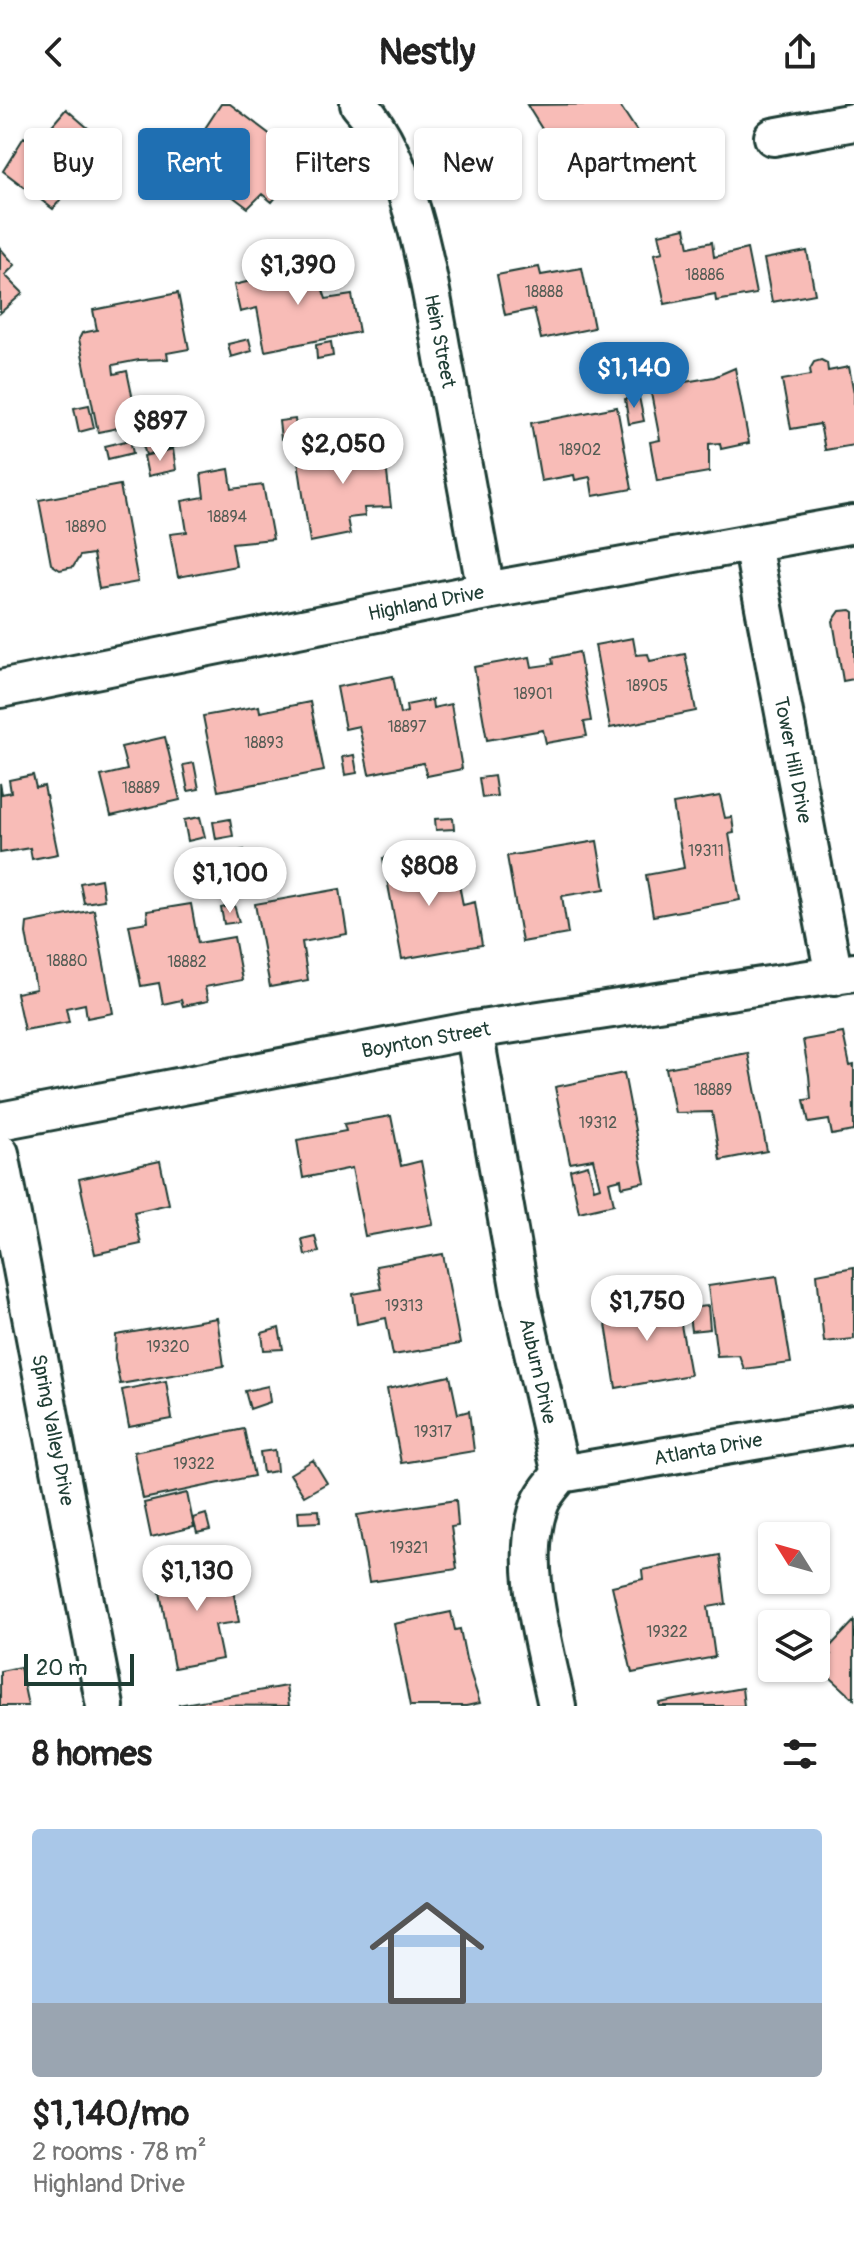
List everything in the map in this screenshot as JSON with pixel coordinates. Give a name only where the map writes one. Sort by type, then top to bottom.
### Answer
[{"type":"street","name":"Hein Street","points":[[359,104],[393,157],[411,207],[428,279],[486,591]]},
{"type":"street","points":[[773,137],[854,122]]},
{"type":"street","name":"Highland Drive","points":[[0,689],[486,591],[854,524]]},
{"type":"street","name":"Tower Hill Drive","points":[[752,544],[844,974]]},
{"type":"street","name":"Boynton Street","points":[[0,1121],[474,1030],[844,974]]},
{"type":"street","name":"Auburn Drive","points":[[474,1030],[521,1299],[561,1474]]},
{"type":"street","name":"Spring Valley Drive","points":[[0,1153],[105,1706]]},
{"type":"street","name":"Atlanta Drive","points":[[561,1474],[854,1424]]},
{"type":"street","points":[[557,1706],[532,1577],[532,1533],[541,1501],[561,1474]]},
{"type":"building","points":[[221,104],[230,104],[266,131],[266,197],[262,194],[248,208],[237,200],[250,200],[250,128],[205,128]]},
{"type":"building","points":[[619,104],[635,128],[541,128],[527,105]]},
{"type":"building","points":[[66,109],[88,128],[50,128]]},
{"type":"building","points":[[24,137],[24,187],[3,171]]},
{"type":"building","points":[[41,200],[60,200],[53,209]]},
{"type":"building","points":[[685,228],[689,247],[712,242],[714,257],[747,249],[756,294],[716,301],[715,294],[665,304],[654,254],[663,252],[659,234]]},
{"type":"building","points":[[0,248],[15,265],[5,275],[23,293],[0,313]]},
{"type":"building","points":[[807,251],[815,294],[772,302],[764,259]]},
{"type":"building","points":[[331,262],[336,288],[323,290],[326,299],[352,295],[359,332],[265,351],[257,308],[240,312],[234,285]]},
{"type":"building","points":[[539,267],[541,275],[582,268],[594,328],[541,339],[534,309],[505,315],[497,275]]},
{"type":"building","points":[[178,293],[189,349],[167,353],[168,359],[113,365],[114,374],[127,371],[138,424],[98,432],[79,339],[82,333],[97,330],[93,310]]},
{"type":"building","points":[[249,339],[252,351],[231,357],[228,344]]},
{"type":"building","points":[[331,342],[333,356],[317,359],[316,345]]},
{"type":"building","points":[[821,360],[827,363],[828,371],[849,367],[854,393],[854,445],[825,450],[820,424],[791,429],[782,380],[811,375],[814,362]]},
{"type":"building","points":[[735,368],[749,443],[721,449],[720,443],[709,444],[709,472],[657,481],[650,442],[660,440],[650,388],[714,377]]},
{"type":"building","points":[[639,397],[644,421],[629,424],[625,399]]},
{"type":"building","points":[[89,405],[94,428],[79,432],[74,408]]},
{"type":"building","points":[[617,407],[632,489],[593,496],[590,477],[575,480],[574,475],[541,481],[531,423]]},
{"type":"building","points":[[295,419],[297,437],[281,439],[279,421]]},
{"type":"building","points":[[180,428],[184,444],[146,455],[141,439]]},
{"type":"building","points":[[366,439],[383,439],[391,507],[364,508],[365,516],[347,518],[350,534],[310,542],[297,454],[356,444]]},
{"type":"building","points":[[130,440],[133,453],[108,459],[105,446]]},
{"type":"building","points":[[173,449],[176,470],[148,476],[144,456]]},
{"type":"building","points":[[229,469],[232,489],[263,485],[273,539],[232,543],[236,566],[178,577],[170,534],[187,532],[182,501],[204,497],[201,474]]},
{"type":"building","points":[[120,485],[138,582],[99,589],[93,554],[80,556],[73,567],[60,570],[51,564],[39,500]]},
{"type":"building","points":[[840,611],[854,612],[854,679],[843,681],[833,621]]},
{"type":"building","points":[[633,638],[636,655],[648,654],[650,661],[685,654],[696,711],[610,728],[595,645]]},
{"type":"building","points":[[579,652],[591,721],[584,722],[587,736],[546,743],[543,730],[487,740],[474,667],[530,657],[532,667],[553,664],[552,658]]},
{"type":"building","points":[[393,676],[400,714],[407,712],[406,705],[432,700],[433,708],[451,704],[462,769],[427,776],[423,763],[369,774],[359,726],[345,729],[337,687]]},
{"type":"building","points":[[310,702],[324,771],[218,791],[203,716],[259,706],[260,712]]},
{"type":"building","points":[[165,737],[180,800],[111,816],[101,776],[127,770],[121,747]]},
{"type":"building","points":[[354,755],[357,773],[345,775],[342,757]]},
{"type":"building","points":[[194,763],[199,789],[188,791],[183,765]]},
{"type":"building","points":[[33,775],[36,788],[44,786],[58,854],[32,859],[30,848],[0,853],[0,783],[2,794],[11,792],[9,780]]},
{"type":"building","points":[[494,776],[497,796],[482,798],[479,778]]},
{"type":"building","points":[[720,796],[725,818],[732,817],[734,833],[729,834],[740,900],[653,916],[646,875],[684,868],[673,804]]},
{"type":"building","points":[[200,817],[205,837],[188,841],[184,820]]},
{"type":"building","points":[[453,818],[454,829],[436,830],[435,819]]},
{"type":"building","points":[[230,819],[233,836],[216,839],[213,822]]},
{"type":"building","points":[[597,841],[605,889],[562,896],[568,934],[522,942],[507,856]]},
{"type":"building","points":[[244,850],[247,863],[232,867],[229,853]]},
{"type":"building","points":[[429,850],[434,878],[457,874],[463,905],[475,902],[482,945],[402,959],[383,858]]},
{"type":"building","points":[[101,879],[104,900],[84,903],[80,883]]},
{"type":"building","points":[[340,889],[347,934],[302,942],[308,980],[270,987],[255,904]]},
{"type":"building","points":[[191,904],[198,943],[234,937],[242,980],[205,987],[208,1001],[183,1006],[181,1000],[163,1004],[159,983],[141,986],[129,925],[148,922],[147,911]]},
{"type":"building","points":[[234,905],[239,922],[224,924],[221,908]]},
{"type":"building","points":[[94,910],[113,1013],[87,1018],[85,1004],[66,1008],[69,1022],[24,1030],[16,993],[36,989],[27,923]]},
{"type":"building","points":[[843,1033],[850,1066],[854,1065],[854,1131],[832,1135],[829,1120],[809,1123],[804,1100],[811,1099],[803,1040]]},
{"type":"building","points":[[748,1053],[767,1151],[720,1160],[712,1112],[675,1113],[666,1068]]},
{"type":"building","points":[[624,1073],[645,1182],[622,1187],[621,1179],[609,1182],[614,1204],[579,1212],[570,1170],[588,1165],[594,1189],[600,1187],[593,1159],[570,1163],[555,1087]]},
{"type":"building","points":[[391,1116],[401,1166],[421,1161],[433,1224],[365,1236],[352,1168],[303,1178],[297,1140],[346,1131],[344,1124]]},
{"type":"building","points":[[160,1161],[169,1204],[134,1212],[141,1244],[95,1254],[79,1179]]},
{"type":"building","points":[[315,1236],[319,1252],[305,1255],[302,1239]]},
{"type":"building","points":[[443,1254],[460,1344],[393,1355],[386,1318],[357,1324],[353,1294],[381,1289],[376,1266]]},
{"type":"building","points":[[854,1267],[854,1339],[824,1342],[817,1274]]},
{"type":"building","points":[[777,1276],[791,1363],[744,1369],[739,1355],[717,1356],[708,1286]]},
{"type":"building","points":[[676,1297],[690,1375],[616,1388],[604,1311]]},
{"type":"building","points":[[708,1306],[710,1329],[691,1331],[688,1308]]},
{"type":"building","points":[[217,1318],[224,1366],[120,1384],[115,1358],[116,1335]]},
{"type":"building","points":[[279,1328],[283,1349],[264,1350],[262,1333]]},
{"type":"building","points":[[450,1376],[458,1414],[469,1411],[474,1451],[401,1463],[387,1389]]},
{"type":"building","points":[[166,1381],[172,1419],[129,1427],[122,1390]]},
{"type":"building","points":[[268,1386],[270,1402],[250,1409],[245,1391]]},
{"type":"building","points":[[244,1429],[254,1476],[143,1499],[134,1452]]},
{"type":"building","points":[[275,1450],[277,1471],[263,1473],[260,1452]]},
{"type":"building","points":[[313,1460],[327,1483],[304,1496],[290,1474]]},
{"type":"building","points":[[187,1493],[194,1527],[151,1537],[144,1503]]},
{"type":"building","points":[[456,1500],[458,1526],[451,1527],[457,1569],[369,1582],[357,1515]]},
{"type":"building","points":[[319,1510],[320,1522],[299,1523],[298,1511]]},
{"type":"building","points":[[206,1514],[210,1530],[197,1533],[193,1518]]},
{"type":"building","points":[[720,1555],[726,1604],[708,1607],[715,1657],[632,1673],[612,1586],[643,1579],[642,1570]]},
{"type":"building","points":[[215,1561],[218,1582],[231,1579],[239,1622],[215,1625],[222,1659],[174,1668],[160,1592],[171,1590],[167,1569]]},
{"type":"building","points":[[451,1612],[455,1630],[460,1629],[480,1703],[410,1706],[394,1624]]},
{"type":"building","points":[[854,1621],[854,1699],[830,1677],[830,1647]]},
{"type":"building","points":[[20,1667],[28,1706],[0,1706],[0,1671]]},
{"type":"building","points":[[286,1686],[289,1706],[178,1705]]},
{"type":"building","points":[[742,1688],[744,1706],[659,1706],[659,1703]]}]
